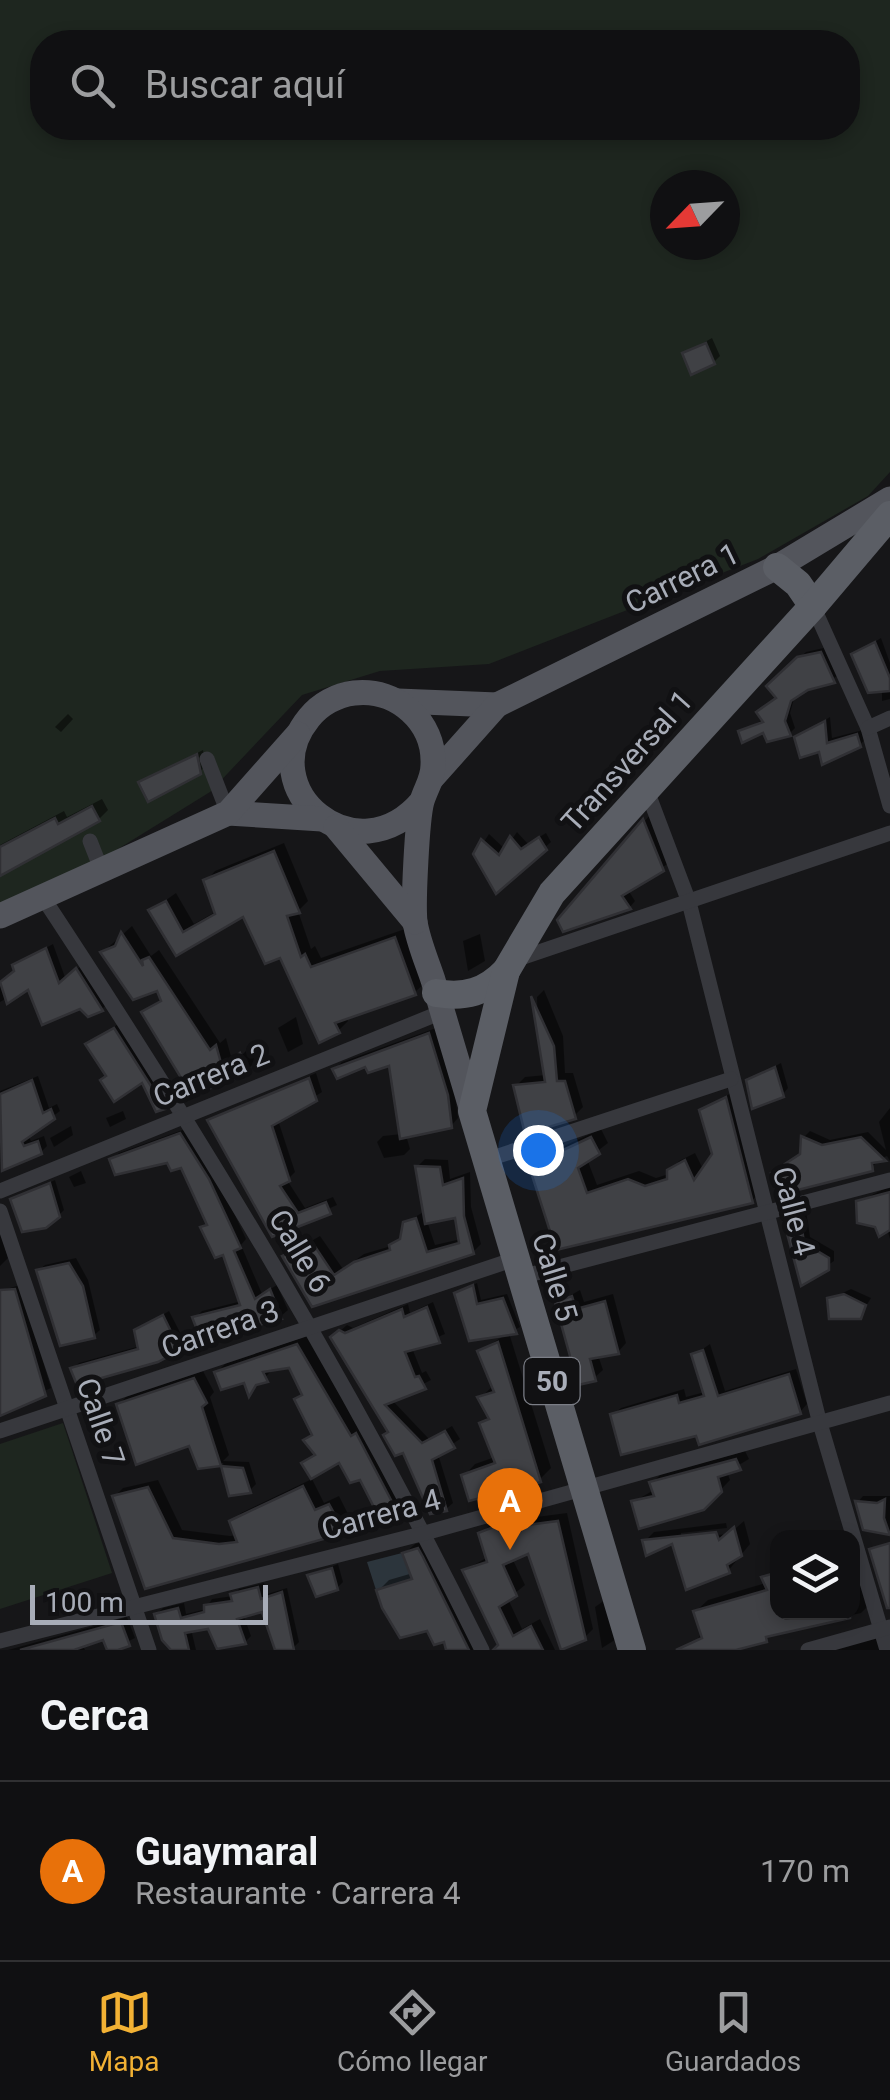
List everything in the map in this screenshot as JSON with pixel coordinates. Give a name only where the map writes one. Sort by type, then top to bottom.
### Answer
[{"type":"highway","name":"Transversal 1","points":[[472,1111],[508,966],[552,894],[814,606],[890,514]]},
{"type":"highway","points":[[776,567],[798,584],[814,606]]},
{"type":"highway","points":[[439,1002],[495,982],[508,966]]},
{"type":"highway","name":"Calle 5","points":[[472,1111],[632,1650]]},
{"type":"main road","name":"Carrera 1","points":[[427,790],[497,705],[776,567],[890,499]]},
{"type":"main road","points":[[0,916],[228,812],[321,706],[351,693],[383,695],[398,702]]},
{"type":"main road","name":"Carrera 1","points":[[398,702],[497,705]]},
{"type":"main road","name":"50","points":[[398,702],[427,734],[427,790]]},
{"type":"main road","name":"50","points":[[300,731],[295,746],[295,779],[301,794],[329,823]]},
{"type":"main road","points":[[228,812],[329,823],[368,833],[398,824],[427,790]]},
{"type":"main road","name":"Calle 5","points":[[427,790],[415,922],[472,1111]]},
{"type":"main road","name":"Calle 5","points":[[329,823],[415,922]]},
{"type":"street","points":[[814,606],[868,728],[890,806]]},
{"type":"street","points":[[868,728],[890,718]]},
{"type":"street","points":[[206,759],[228,812]]},
{"type":"street","name":"Calle 4","points":[[646,787],[689,902],[819,1420],[886,1628],[887,1650]]},
{"type":"street","points":[[508,966],[890,833]]},
{"type":"street","points":[[90,840],[101,869]]},
{"type":"street","name":"Calle 6","points":[[42,896],[186,1114],[312,1326],[425,1532],[482,1650]]},
{"type":"street","name":"Carrera 2","points":[[0,1191],[439,1002]]},
{"type":"street","points":[[486,1160],[731,1079]]},
{"type":"street","name":"Carrera 3","points":[[0,1431],[68,1412],[312,1326],[518,1268],[890,1180]]},
{"type":"street","name":"Calle 7","points":[[0,1211],[149,1650]]},
{"type":"street","name":"Carrera 4","points":[[0,1641],[425,1532],[890,1402]]},
{"type":"street","points":[[808,1650],[886,1628]]},
{"type":"shaded area","points":[[0,0],[890,0],[890,472],[868,496],[758,559],[489,664],[380,671],[302,695],[210,792],[42,896],[0,916]]},
{"type":"shaded area","points":[[63,1423],[112,1573],[0,1609],[0,1444]]},
{"type":"shaded area","points":[[402,1553],[412,1579],[376,1590],[367,1562]]},
{"type":"building","points":[[706,343],[715,364],[691,375],[682,353]]},
{"type":"building","points":[[875,642],[890,678],[890,691],[868,693],[851,654]]},
{"type":"building","points":[[821,652],[835,683],[808,690],[791,701],[785,721],[791,736],[767,742],[763,733],[742,743],[738,731],[763,722],[756,712],[776,698],[766,686],[797,657]]},
{"type":"building","points":[[825,721],[827,743],[857,734],[861,747],[822,765],[819,752],[800,758],[794,737]]},
{"type":"building","points":[[197,754],[201,774],[148,802],[138,782]]},
{"type":"building","points":[[92,806],[100,821],[0,876],[0,847],[55,818],[58,824]]},
{"type":"building","points":[[643,819],[664,871],[622,896],[631,909],[563,932],[557,920]]},
{"type":"building","points":[[510,836],[521,849],[539,837],[547,850],[496,894],[473,854],[481,839],[499,855]]},
{"type":"building","points":[[274,851],[300,913],[287,916],[301,957],[305,954],[311,967],[395,937],[416,995],[335,1023],[340,1033],[319,1043],[280,958],[265,964],[243,917],[176,956],[148,910],[166,901],[183,932],[215,914],[203,880]]},
{"type":"building","points":[[121,932],[143,966],[142,960],[149,957],[210,1050],[216,1045],[223,1070],[240,1053],[249,1072],[192,1096],[141,1012],[161,1001],[157,991],[133,1000],[100,952],[115,946]]},
{"type":"building","points":[[46,948],[59,983],[76,968],[103,1011],[88,1017],[80,1009],[42,1025],[28,990],[7,1004],[0,982],[14,971],[12,965]]},
{"type":"building","points":[[531,996],[554,1046],[557,1081],[565,1081],[576,1119],[525,1134],[513,1085],[545,1082]]},
{"type":"building","points":[[114,1028],[165,1109],[156,1112],[142,1083],[114,1102],[100,1080],[106,1076],[85,1044]]},
{"type":"building","points":[[429,1033],[448,1095],[452,1128],[400,1139],[389,1066],[368,1073],[365,1067],[337,1079],[332,1069]]},
{"type":"building","points":[[775,1067],[784,1097],[752,1109],[746,1080]]},
{"type":"building","points":[[309,1078],[317,1101],[272,1126],[290,1181],[280,1186],[298,1213],[326,1202],[331,1214],[272,1237],[207,1120]]},
{"type":"building","points":[[32,1080],[43,1113],[51,1109],[55,1119],[22,1142],[24,1146],[38,1141],[42,1154],[2,1171],[0,1094]]},
{"type":"building","points":[[726,1097],[753,1203],[556,1250],[529,1166],[591,1137],[600,1154],[578,1168],[587,1193],[628,1179],[645,1186],[667,1179],[667,1170],[685,1160],[694,1180],[712,1154],[699,1110]]},
{"type":"building","points":[[180,1133],[209,1179],[241,1248],[234,1251],[255,1299],[270,1289],[282,1319],[201,1340],[192,1317],[240,1305],[223,1255],[215,1258],[200,1227],[207,1225],[181,1168],[171,1171],[167,1163],[115,1175],[109,1159]]},
{"type":"building","points":[[801,1136],[822,1145],[861,1137],[886,1161],[872,1163],[873,1171],[778,1195],[771,1173],[800,1154]]},
{"type":"building","points":[[415,1166],[440,1167],[443,1185],[463,1178],[464,1216],[474,1254],[312,1307],[282,1256],[312,1242],[334,1275],[354,1262],[390,1250],[389,1245],[400,1239],[403,1222],[416,1218],[427,1252],[459,1243],[455,1218],[425,1224]]},
{"type":"building","points":[[50,1183],[60,1217],[46,1228],[22,1232],[10,1199]]},
{"type":"building","points":[[890,1192],[890,1230],[879,1237],[875,1227],[857,1223],[856,1201]]},
{"type":"building","points":[[800,1215],[804,1243],[829,1258],[829,1270],[801,1286],[784,1222]]},
{"type":"building","points":[[69,1263],[83,1286],[95,1338],[60,1346],[36,1270]]},
{"type":"building","points":[[473,1285],[477,1304],[503,1298],[517,1334],[469,1341],[454,1293]]},
{"type":"building","points":[[15,1289],[46,1396],[0,1416],[0,1290]]},
{"type":"building","points":[[844,1294],[866,1305],[861,1319],[829,1319],[827,1298]]},
{"type":"building","points":[[572,1296],[576,1309],[605,1301],[619,1354],[590,1359],[596,1381],[578,1385],[555,1302]]},
{"type":"building","points":[[427,1307],[440,1343],[405,1352],[415,1377],[419,1376],[426,1389],[385,1405],[422,1443],[445,1431],[455,1448],[432,1460],[447,1511],[430,1514],[403,1453],[395,1456],[383,1435],[388,1432],[330,1337],[339,1330],[345,1333],[402,1309],[404,1317]]},
{"type":"building","points":[[163,1315],[180,1350],[158,1362],[77,1385],[70,1368],[138,1349],[134,1330]]},
{"type":"building","points":[[498,1342],[541,1482],[469,1501],[461,1475],[495,1463],[479,1423],[489,1419],[477,1397],[494,1392],[477,1351]]},
{"type":"building","points":[[297,1344],[351,1436],[356,1433],[401,1519],[382,1523],[360,1480],[350,1483],[339,1463],[311,1479],[301,1463],[315,1455],[303,1440],[312,1435],[294,1399],[302,1395],[289,1368],[263,1372],[268,1382],[256,1385],[249,1397],[244,1383],[221,1390],[214,1372]]},
{"type":"building","points":[[703,1350],[718,1396],[789,1374],[801,1414],[699,1445],[696,1436],[621,1455],[610,1414],[677,1395],[679,1403],[704,1396],[691,1354]]},
{"type":"building","points":[[194,1378],[207,1403],[202,1407],[221,1466],[198,1469],[189,1446],[136,1465],[116,1404]]},
{"type":"building","points":[[736,1459],[741,1470],[718,1477],[722,1492],[704,1510],[639,1529],[631,1501],[654,1496],[649,1482]]},
{"type":"building","points":[[221,1466],[243,1468],[251,1493],[229,1496]]},
{"type":"building","points":[[303,1486],[315,1510],[329,1504],[345,1533],[145,1589],[112,1496],[148,1487],[173,1538],[219,1544],[237,1542],[229,1521]]},
{"type":"building","points":[[885,1499],[884,1518],[890,1535],[863,1530],[855,1501],[877,1503]]},
{"type":"building","points":[[509,1521],[512,1527],[558,1521],[586,1640],[561,1650],[528,1554],[503,1565],[517,1596],[499,1607],[513,1636],[531,1626],[543,1650],[493,1650],[498,1645],[462,1570],[487,1562],[478,1533]]},
{"type":"building","points":[[734,1527],[742,1556],[727,1565],[730,1573],[686,1590],[672,1544],[646,1556],[642,1540],[716,1532],[719,1540]]},
{"type":"building","points":[[890,1543],[890,1608],[887,1608],[869,1549]]},
{"type":"building","points":[[418,1548],[469,1650],[446,1650],[444,1642],[434,1645],[427,1631],[400,1638],[382,1608],[376,1590],[412,1579],[402,1553]]},
{"type":"building","points":[[332,1568],[338,1590],[316,1597],[307,1575]]},
{"type":"building","points":[[770,1574],[770,1620],[841,1620],[766,1637],[767,1642],[736,1650],[676,1650],[702,1638],[693,1611],[767,1590],[761,1577]]},
{"type":"building","points":[[258,1587],[261,1599],[282,1592],[294,1650],[275,1650],[262,1612],[237,1619],[246,1644],[217,1649],[208,1629],[185,1633],[189,1650],[171,1650],[162,1640],[154,1614],[178,1608],[181,1618],[204,1612],[204,1605],[232,1601],[230,1594]]},
{"type":"building","points":[[121,1622],[130,1646],[118,1650],[107,1650],[103,1640],[74,1650],[20,1650]]},
{"type":"place","name":"Guaymaral","points":[[510,1550]]}]
